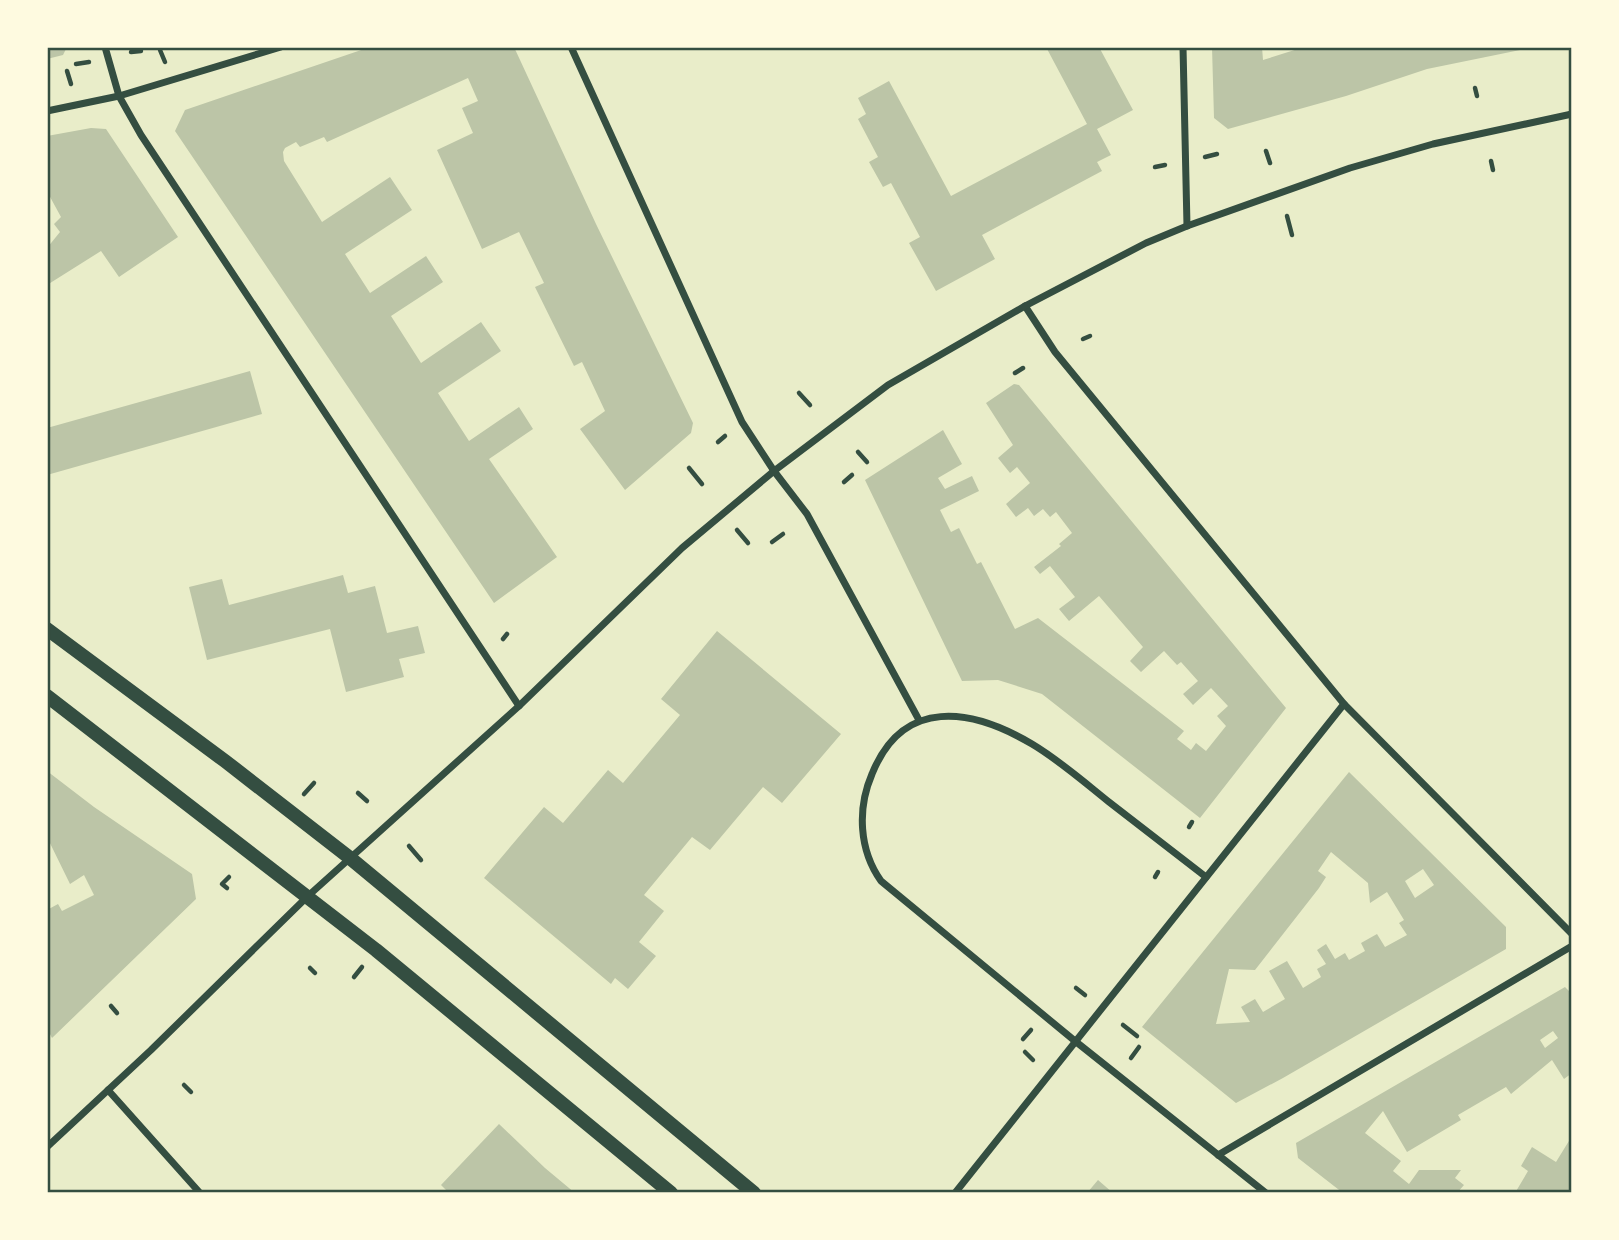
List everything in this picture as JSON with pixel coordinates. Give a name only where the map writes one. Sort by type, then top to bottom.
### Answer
[{"type":"main road","points":[[47,629],[225,761],[350,859],[754,1193]]},
{"type":"main road","points":[[47,696],[308,896],[671,1193]]},
{"type":"street","points":[[105,47],[119,96],[141,135],[519,706]]},
{"type":"street","points":[[47,111],[119,96],[281,47]]},
{"type":"street","points":[[572,47],[742,422],[774,471],[807,513],[919,720]]},
{"type":"street","points":[[1182,47],[1187,226]]},
{"type":"street","points":[[47,1147],[308,896],[519,706],[674,556],[774,471],[888,385],[1026,306],[1136,248],[1187,226],[1268,196],[1398,154],[1572,114]]},
{"type":"street","points":[[1026,306],[1055,352],[1345,704],[1572,934]]},
{"type":"street","points":[[955,1193],[1345,704]]},
{"type":"street","points":[[1206,877],[1054,760],[1013,733],[993,724],[955,717],[919,720],[903,729],[890,742],[878,759],[865,793],[862,829],[868,854],[881,881],[1074,1041],[1266,1193]]},
{"type":"street","points":[[1218,1155],[1572,946]]},
{"type":"street","points":[[108,1090],[200,1193]]},
{"type":"path","points":[[160,50],[165,62]]},
{"type":"path","points":[[131,52],[141,51]]},
{"type":"path","points":[[76,64],[90,61]]},
{"type":"path","points":[[67,71],[71,84]]},
{"type":"path","points":[[1475,88],[1477,96]]},
{"type":"path","points":[[1266,151],[1270,163]]},
{"type":"path","points":[[1204,157],[1217,154]]},
{"type":"path","points":[[1491,161],[1493,170]]},
{"type":"path","points":[[1155,167],[1165,165]]},
{"type":"path","points":[[1287,216],[1292,234]]},
{"type":"path","points":[[1083,339],[1090,335]]},
{"type":"path","points":[[1015,373],[1023,368]]},
{"type":"path","points":[[799,393],[810,405]]},
{"type":"path","points":[[718,442],[725,436]]},
{"type":"path","points":[[858,452],[867,462]]},
{"type":"path","points":[[690,468],[702,484]]},
{"type":"path","points":[[844,482],[852,475]]},
{"type":"path","points":[[737,530],[748,543]]},
{"type":"path","points":[[772,542],[783,534]]},
{"type":"path","points":[[303,795],[314,783]]},
{"type":"path","points":[[358,793],[366,801]]},
{"type":"path","points":[[409,846],[421,860]]},
{"type":"path","points":[[227,888],[222,884],[229,877]]},
{"type":"path","points":[[1076,988],[1085,995]]},
{"type":"path","points":[[111,1006],[117,1013]]},
{"type":"path","points":[[1123,1025],[1137,1036]]},
{"type":"path","points":[[1023,1039],[1032,1029]]},
{"type":"path","points":[[1131,1058],[1139,1048]]},
{"type":"path","points":[[1025,1052],[1033,1059]]},
{"type":"path","points":[[184,1085],[191,1093]]},
{"type":"building","points":[[47,47],[67,47],[63,55],[47,59]]},
{"type":"building","points":[[370,47],[514,47],[693,423],[691,433],[625,490],[580,429],[605,411],[582,362],[574,366],[535,287],[544,283],[519,232],[482,249],[437,150],[473,133],[462,108],[478,101],[468,78],[327,142],[324,137],[300,147],[296,142],[285,148],[284,161],[322,222],[390,177],[412,210],[345,254],[370,293],[426,256],[443,282],[391,316],[421,363],[481,322],[501,351],[438,393],[469,441],[519,407],[533,429],[489,459],[557,557],[494,603],[175,131],[185,110]]},
{"type":"building","points":[[1046,47],[1099,47],[1133,110],[1097,129],[1111,155],[1097,162],[1102,171],[982,235],[995,259],[936,291],[909,243],[920,237],[891,183],[883,187],[869,162],[878,157],[858,119],[866,114],[858,98],[889,81],[951,196],[1087,124]]},
{"type":"building","points":[[1212,47],[1262,47],[1263,60],[1304,47],[1525,49],[1427,69],[1346,96],[1228,129],[1214,118]]},
{"type":"building","points":[[91,128],[106,129],[178,237],[119,277],[101,251],[47,285],[47,248],[60,232],[54,224],[61,217],[49,195],[47,197],[47,136]]},
{"type":"building","points":[[250,371],[262,414],[47,475],[47,428]]},
{"type":"building","points":[[1014,384],[1019,385],[1286,708],[1200,818],[1042,694],[998,680],[962,681],[865,480],[943,430],[962,464],[938,478],[945,489],[972,476],[979,491],[940,510],[951,532],[959,528],[977,564],[981,562],[1015,629],[1038,618],[1184,731],[1177,739],[1191,750],[1196,743],[1206,751],[1226,726],[1217,716],[1228,706],[1211,688],[1193,705],[1183,694],[1198,681],[1181,662],[1177,665],[1164,651],[1141,672],[1130,661],[1143,647],[1099,596],[1069,621],[1059,609],[1075,597],[1050,566],[1040,574],[1034,567],[1061,546],[1059,544],[1072,533],[1056,512],[1050,517],[1043,509],[1034,516],[1028,508],[1016,517],[1006,504],[1030,483],[1017,467],[1010,473],[998,458],[1013,445],[986,403]]},
{"type":"building","points":[[343,575],[348,593],[375,586],[387,633],[418,626],[425,653],[399,659],[404,677],[346,692],[330,629],[207,660],[189,587],[222,579],[229,605]]},
{"type":"building","points":[[717,631],[841,734],[782,803],[763,787],[710,850],[692,837],[644,895],[664,911],[639,942],[656,956],[628,989],[615,978],[611,984],[484,878],[544,807],[563,823],[608,770],[623,783],[680,715],[661,699]]},
{"type":"building","points":[[47,771],[94,807],[192,874],[196,899],[52,1038],[47,1028],[47,910],[58,904],[62,911],[94,895],[84,875],[70,884],[47,837]]},
{"type":"building","points":[[1349,772],[1506,927],[1506,949],[1236,1103],[1142,1027]],"holes":[[[1331,852],[1368,883],[1370,903],[1387,892],[1404,920],[1399,923],[1407,935],[1385,947],[1377,934],[1361,943],[1365,951],[1349,960],[1345,953],[1335,959],[1326,944],[1317,950],[1326,964],[1317,969],[1321,977],[1303,988],[1287,961],[1269,971],[1285,999],[1263,1012],[1255,999],[1241,1007],[1250,1022],[1216,1024],[1229,969],[1255,970],[1319,888],[1326,877],[1318,871]],[[1423,869],[1434,885],[1415,898],[1405,881]]]},
{"type":"building","points":[[1565,987],[1572,994],[1572,1073],[1564,1079],[1552,1060],[1511,1094],[1506,1087],[1458,1115],[1461,1120],[1407,1152],[1383,1111],[1365,1133],[1401,1161],[1393,1171],[1409,1184],[1419,1170],[1461,1170],[1455,1178],[1464,1185],[1457,1193],[1343,1193],[1298,1158],[1296,1143]],"holes":[[[1553,1031],[1558,1038],[1545,1048],[1540,1040]]]},
{"type":"building","points":[[499,1124],[575,1193],[449,1193],[441,1185]]},
{"type":"building","points":[[1572,1136],[1572,1193],[1515,1193],[1528,1171],[1521,1166],[1532,1147],[1556,1162]]},
{"type":"building","points":[[1098,1180],[1113,1193],[1087,1193]]}]
